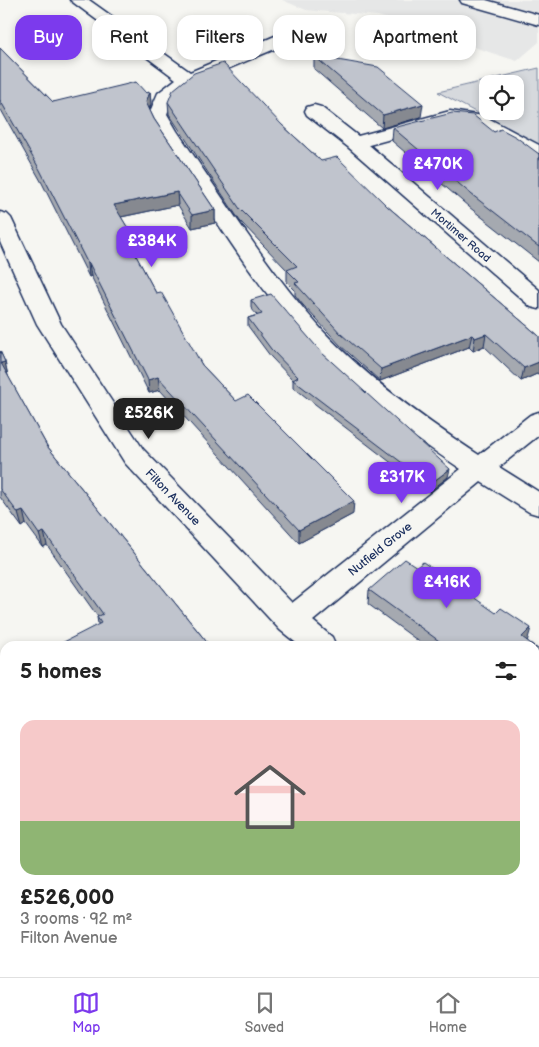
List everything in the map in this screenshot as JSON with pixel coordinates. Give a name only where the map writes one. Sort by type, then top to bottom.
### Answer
[{"type":"street","points":[[78,0],[188,79]]},
{"type":"street","points":[[476,1],[536,23]]},
{"type":"street","points":[[273,43],[188,79],[164,97],[158,114],[167,131],[248,249],[314,334],[371,390],[411,422],[479,469],[539,505]]},
{"type":"street","name":"Mortimer Road","points":[[314,111],[355,143],[539,302]]},
{"type":"street","points":[[355,143],[450,117],[477,120],[539,153]]},
{"type":"street","name":"Filton Avenue","points":[[0,218],[49,324],[134,456],[291,621],[315,641]]},
{"type":"street","name":"Nutfield Grove","points":[[291,621],[539,421]]},
{"type":"shaded area","points":[[282,0],[539,0],[539,42],[517,61],[476,48],[476,15],[366,15],[306,10]]},
{"type":"shaded area","points":[[539,68],[539,146],[490,120],[524,120],[524,75],[510,75]]},
{"type":"shaded area","points":[[479,82],[479,114],[438,92]]},
{"type":"building","points":[[0,48],[53,102],[136,82],[146,93],[150,92],[146,102],[154,119],[215,210],[192,215],[177,192],[114,205],[129,230],[123,231],[156,293],[161,292],[202,365],[236,401],[248,395],[354,501],[299,530],[158,377],[148,380],[40,170],[0,100]]},
{"type":"building","points":[[319,60],[337,60],[378,67],[423,104],[383,115]]},
{"type":"building","points":[[223,63],[282,125],[321,161],[337,157],[387,206],[539,336],[539,362],[524,368],[486,334],[475,338],[472,335],[381,369],[341,334],[295,283],[299,282],[287,270],[297,266],[240,209],[168,102],[173,90],[194,73]]},
{"type":"building","points":[[452,113],[473,115],[494,132],[501,129],[516,137],[539,154],[539,247],[471,194],[393,128]]},
{"type":"building","points":[[271,294],[322,353],[450,469],[430,484],[293,380],[298,377],[271,349],[248,318],[262,314],[251,300]]},
{"type":"building","points":[[0,351],[5,362],[1,363],[47,446],[206,641],[66,641],[101,623],[97,617],[103,614],[44,532],[39,534],[23,511],[18,513],[0,489]]},
{"type":"building","points":[[405,559],[417,567],[423,562],[496,613],[501,608],[531,628],[522,637],[527,641],[439,641],[369,590]]}]
